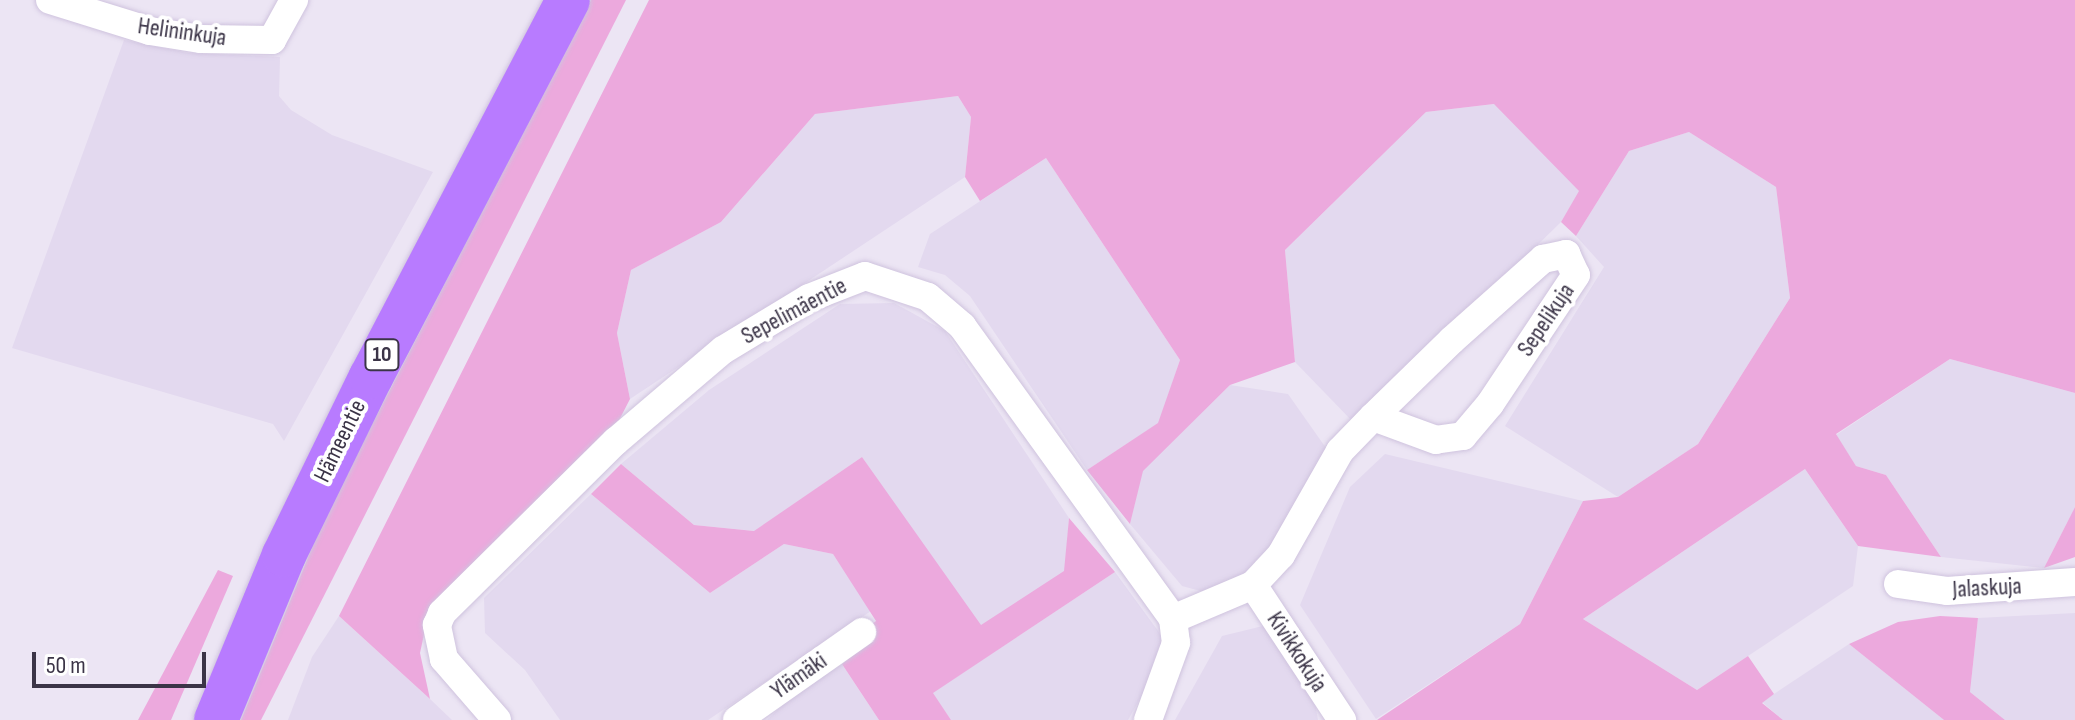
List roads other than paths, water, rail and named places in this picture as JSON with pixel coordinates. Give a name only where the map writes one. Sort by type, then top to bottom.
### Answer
[{"type":"highway","name":"Hämeentie","points":[[216,720],[284,555],[344,432],[568,0]]},
{"type":"street","name":"Helininkuja","points":[[50,0],[150,31],[201,39],[272,40],[294,0]]},
{"type":"street","name":"Sepelikuja","points":[[1173,619],[1253,585],[1281,555],[1340,451],[1373,417],[1543,259],[1566,254],[1576,275],[1490,404],[1463,436],[1436,440],[1373,417]]},
{"type":"street","name":"Sepelimäentie","points":[[497,720],[444,659],[437,625],[442,613],[616,441],[723,350],[809,298],[865,276],[928,297],[962,326],[1173,619]]},
{"type":"street","name":"Jalaskuja","points":[[1898,584],[1947,591],[2075,582]]},
{"type":"street","name":"Kivikkokuja","points":[[1253,585],[1342,720]]},
{"type":"street","points":[[1148,720],[1176,643],[1173,619]]},
{"type":"street","name":"Ylämäki","points":[[737,720],[862,632]]}]
